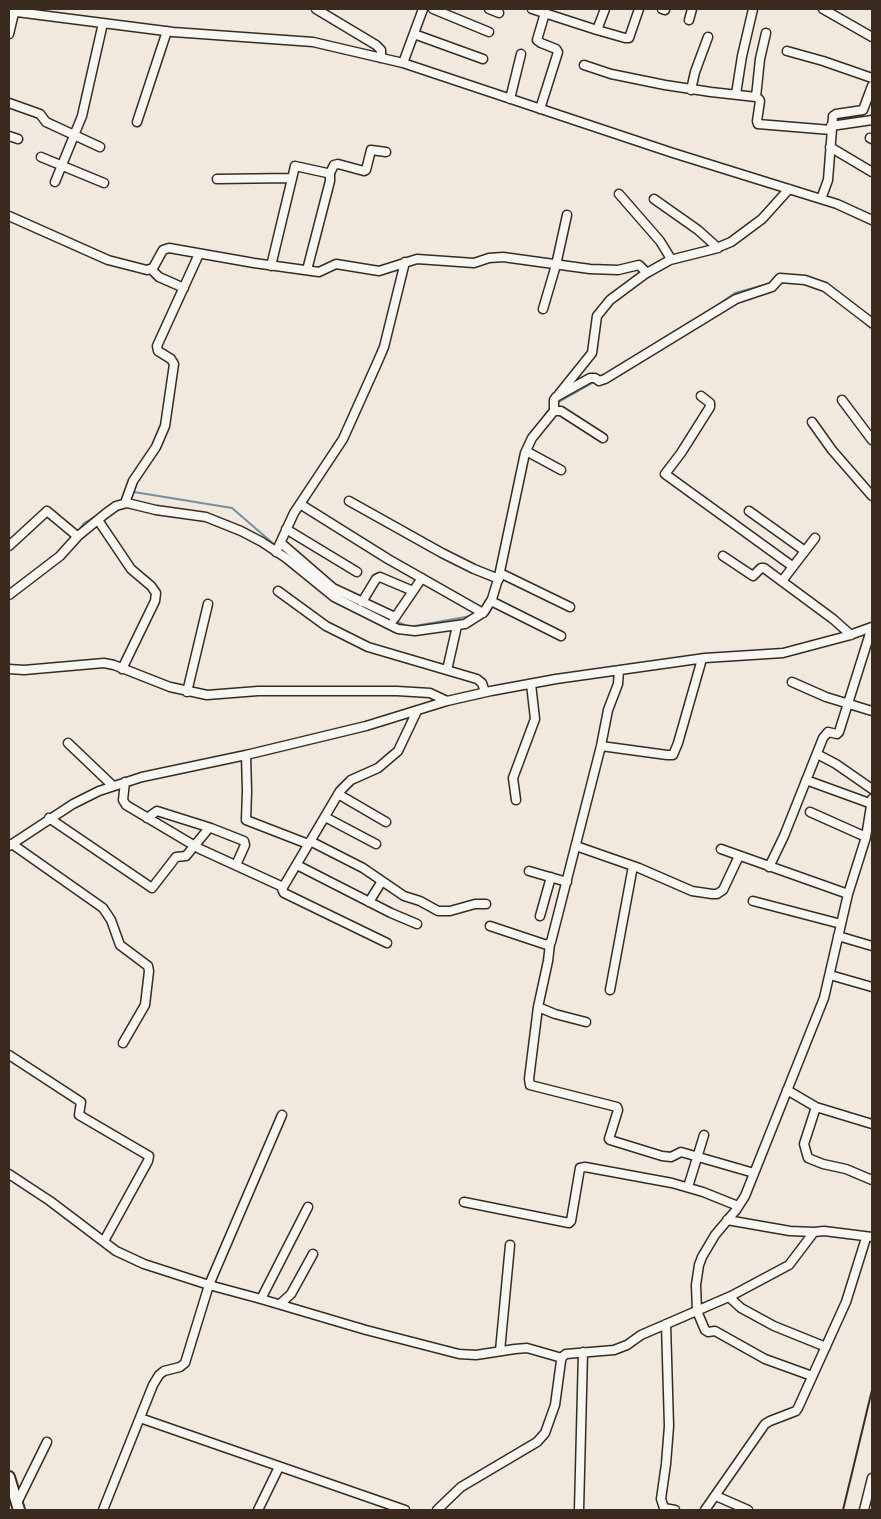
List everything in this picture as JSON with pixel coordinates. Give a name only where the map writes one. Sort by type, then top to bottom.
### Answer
[{"type":"main road","points":[[9,1477],[18,1507]]},
{"type":"street","points":[[316,9],[376,44],[381,50],[381,58]]},
{"type":"street","points":[[403,63],[423,9]]},
{"type":"street","points":[[433,9],[489,32]]},
{"type":"street","points":[[489,9],[499,13]]},
{"type":"street","points":[[532,9],[625,38],[629,38],[639,9]]},
{"type":"street","points":[[597,30],[605,9]]},
{"type":"street","points":[[689,20],[692,9]]},
{"type":"street","points":[[736,94],[742,56],[753,9]]},
{"type":"street","points":[[822,9],[872,37]]},
{"type":"street","points":[[9,34],[12,11],[167,31],[313,42],[403,63],[673,153],[838,204],[872,220]]},
{"type":"street","points":[[540,109],[558,52],[556,49],[541,44],[536,40],[545,13]]},
{"type":"street","points":[[55,182],[75,135],[85,104],[102,23]]},
{"type":"street","points":[[137,122],[167,31]]},
{"type":"street","points":[[756,97],[760,59],[766,33]]},
{"type":"street","points":[[414,34],[483,59]]},
{"type":"street","points":[[690,90],[708,36]]},
{"type":"street","points":[[787,51],[830,63],[872,78]]},
{"type":"street","points":[[510,99],[521,54]]},
{"type":"street","points":[[584,65],[611,74],[690,90],[756,97],[760,99],[758,124],[831,128],[872,120]]},
{"type":"street","points":[[821,199],[828,180],[831,128],[834,114],[865,109],[872,88]]},
{"type":"street","points":[[9,103],[40,114],[46,122],[100,147]]},
{"type":"street","points":[[9,136],[18,140]]},
{"type":"street","points":[[830,147],[872,172]]},
{"type":"street","points":[[307,270],[330,181],[330,173],[336,164],[365,171],[371,150],[386,152]]},
{"type":"street","points":[[41,158],[104,183]]},
{"type":"street","points":[[271,266],[295,166],[330,173]]},
{"type":"street","points":[[217,179],[292,178]]},
{"type":"street","points":[[126,499],[156,510],[206,517],[278,548],[333,588],[362,602],[404,630],[415,632],[457,626],[469,622],[482,612],[491,601],[526,450],[532,438],[592,353],[596,322],[600,312],[610,300],[647,273],[671,259],[718,248],[731,242],[762,219],[789,189]]},
{"type":"street","points":[[619,194],[660,241],[671,259]]},
{"type":"street","points":[[654,199],[698,230],[718,248]]},
{"type":"street","points":[[542,309],[556,266],[567,215]]},
{"type":"street","points":[[9,216],[108,260],[151,269],[159,277],[184,288]]},
{"type":"street","points":[[151,269],[160,252],[165,249],[271,266],[321,271],[336,264],[380,271],[405,262],[421,259],[474,262],[503,257],[556,266],[609,270],[639,265],[647,273]]},
{"type":"street","points":[[9,595],[60,556],[75,535],[126,499],[133,482],[156,447],[166,426],[174,364],[171,359],[158,351],[157,346],[199,254]]},
{"type":"street","points":[[278,548],[300,504],[343,439],[378,362],[385,342],[405,262]]},
{"type":"street","points":[[555,405],[586,380],[597,380],[612,375],[736,299],[774,284],[779,278],[785,277],[812,282],[831,291],[872,323]]},
{"type":"street","points":[[701,396],[710,403],[710,407],[681,453],[665,474],[792,566]]},
{"type":"street","points":[[842,400],[872,440]]},
{"type":"street","points":[[555,405],[561,412],[603,438]]},
{"type":"street","points":[[812,422],[832,450],[872,496]]},
{"type":"street","points":[[526,450],[561,470]]},
{"type":"street","points":[[349,500],[442,553],[570,607]]},
{"type":"street","points":[[300,504],[482,612]]},
{"type":"street","points":[[9,546],[47,510],[75,535]]},
{"type":"street","points":[[749,511],[805,551]]},
{"type":"street","points":[[98,520],[130,569],[151,586],[156,593],[155,601],[122,669]]},
{"type":"street","points":[[286,529],[357,572]]},
{"type":"street","points":[[782,581],[815,538]]},
{"type":"street","points":[[278,548],[334,597],[393,621]]},
{"type":"street","points":[[723,556],[752,576],[755,576],[761,568],[764,568],[833,619],[851,635]]},
{"type":"street","points":[[362,602],[376,579],[380,577],[413,591]]},
{"type":"street","points":[[393,621],[422,578]]},
{"type":"street","points":[[278,591],[326,626],[368,647],[479,680],[484,692]]},
{"type":"street","points":[[491,601],[561,636]]},
{"type":"street","points":[[187,692],[208,604]]},
{"type":"street","points":[[447,670],[457,626]]},
{"type":"street","points":[[123,1043],[145,1005],[148,966],[120,945],[111,920],[102,908],[10,845],[73,804],[114,786],[159,773],[246,755],[366,726],[484,692],[619,670],[702,659],[783,653],[851,635],[872,627]]},
{"type":"street","points":[[769,867],[828,732],[839,733],[872,627]]},
{"type":"street","points":[[601,746],[674,755],[702,659]]},
{"type":"street","points":[[10,671],[98,663],[110,664],[152,681],[187,692],[216,695],[258,691],[397,690],[430,693],[448,701]]},
{"type":"street","points":[[619,670],[618,684],[608,710],[601,746],[550,944],[538,1007],[528,1079],[530,1085],[617,1107],[618,1110],[610,1140],[662,1156],[672,1157],[681,1152],[754,1173]]},
{"type":"street","points":[[792,682],[826,697],[872,711]]},
{"type":"street","points":[[516,800],[513,784],[514,775],[535,719],[531,684]]},
{"type":"street","points":[[387,943],[282,891],[338,794],[351,780],[378,768],[398,751],[417,712]]},
{"type":"street","points":[[68,743],[114,786]]},
{"type":"street","points":[[817,754],[836,764],[872,789]]},
{"type":"street","points":[[246,755],[246,820],[309,843],[355,863],[404,896],[420,901],[438,911],[450,911],[474,904],[486,904]]},
{"type":"street","points":[[806,780],[872,802],[866,837],[840,924],[824,998],[754,1173],[738,1206],[715,1235],[699,1265],[696,1285],[697,1311],[705,1330],[708,1332],[715,1331],[765,1359],[812,1376]]},
{"type":"street","points":[[126,782],[124,802],[147,818],[195,846],[283,887]]},
{"type":"street","points":[[338,794],[386,822]]},
{"type":"street","points":[[147,818],[157,810],[245,842],[236,865]]},
{"type":"street","points":[[810,812],[866,837]]},
{"type":"street","points":[[325,817],[376,844]]},
{"type":"street","points":[[49,818],[152,888],[176,857],[185,856],[209,828]]},
{"type":"street","points":[[576,846],[632,866],[692,891],[717,894],[723,890],[739,856]]},
{"type":"street","points":[[720,849],[848,894]]},
{"type":"street","points":[[297,865],[417,924]]},
{"type":"street","points":[[610,990],[632,866]]},
{"type":"street","points":[[529,871],[567,882]]},
{"type":"street","points":[[540,916],[551,877]]},
{"type":"street","points":[[370,902],[382,881]]},
{"type":"street","points":[[753,901],[840,924]]},
{"type":"street","points":[[490,926],[546,945],[550,944]]},
{"type":"street","points":[[838,936],[872,946]]},
{"type":"street","points":[[830,975],[872,987]]},
{"type":"street","points":[[538,1007],[555,1014],[586,1022]]},
{"type":"street","points":[[9,1055],[81,1102],[79,1115],[149,1156],[104,1242]]},
{"type":"street","points":[[787,1090],[816,1107],[872,1124]]},
{"type":"street","points":[[816,1107],[804,1144],[808,1158],[823,1164],[846,1169],[872,1180]]},
{"type":"street","points":[[103,1510],[151,1390],[159,1375],[164,1371],[180,1367],[184,1362],[209,1285],[282,1115]]},
{"type":"street","points":[[688,1187],[704,1135]]},
{"type":"street","points":[[464,1202],[568,1223],[571,1221],[576,1183],[581,1167],[644,1177],[688,1187],[738,1206]]},
{"type":"street","points":[[9,1174],[50,1201],[116,1251],[144,1264],[209,1285],[366,1330],[459,1354],[476,1355],[527,1348],[562,1358]]},
{"type":"street","points":[[261,1299],[308,1207]]},
{"type":"street","points":[[705,1510],[765,1424],[796,1411],[798,1408],[846,1302],[869,1237],[824,1230],[814,1232],[774,1229],[727,1220]]},
{"type":"street","points":[[437,1510],[461,1487],[537,1442],[545,1433],[555,1405],[562,1358],[566,1354],[614,1350],[627,1345],[641,1335],[729,1297],[789,1265],[814,1232]]},
{"type":"street","points":[[500,1351],[510,1245]]},
{"type":"street","points":[[280,1304],[291,1294],[313,1254]]},
{"type":"street","points":[[729,1297],[741,1308],[774,1326],[826,1347]]},
{"type":"street","points":[[666,1324],[669,1426],[661,1499],[664,1508],[675,1510]]},
{"type":"street","points":[[579,1510],[583,1352]]},
{"type":"street","points":[[140,1418],[405,1510]]},
{"type":"street","points":[[18,1507],[47,1442]]},
{"type":"street","points":[[258,1510],[279,1467]]},
{"type":"street","points":[[864,1510],[872,1478]]},
{"type":"street","points":[[716,1496],[748,1510]]},
{"type":"waterway","points":[[709,311],[735,293],[772,283]]},
{"type":"waterway","points":[[779,283],[801,283],[811,286]]},
{"type":"waterway","points":[[853,313],[872,329]]},
{"type":"waterway","points":[[657,343],[696,319]]},
{"type":"waterway","points":[[557,403],[594,382]]},
{"type":"waterway","points":[[537,426],[551,408]]},
{"type":"waterway","points":[[131,494],[134,492],[232,508],[276,546]]},
{"type":"waterway","points":[[77,533],[84,523],[100,514]]},
{"type":"waterway","points":[[9,590],[21,581]]},
{"type":"waterway","points":[[335,592],[366,608]]},
{"type":"waterway","points":[[396,621],[409,627],[471,616]]},
{"type":"railway","points":[[843,1510],[872,1390]]}]
